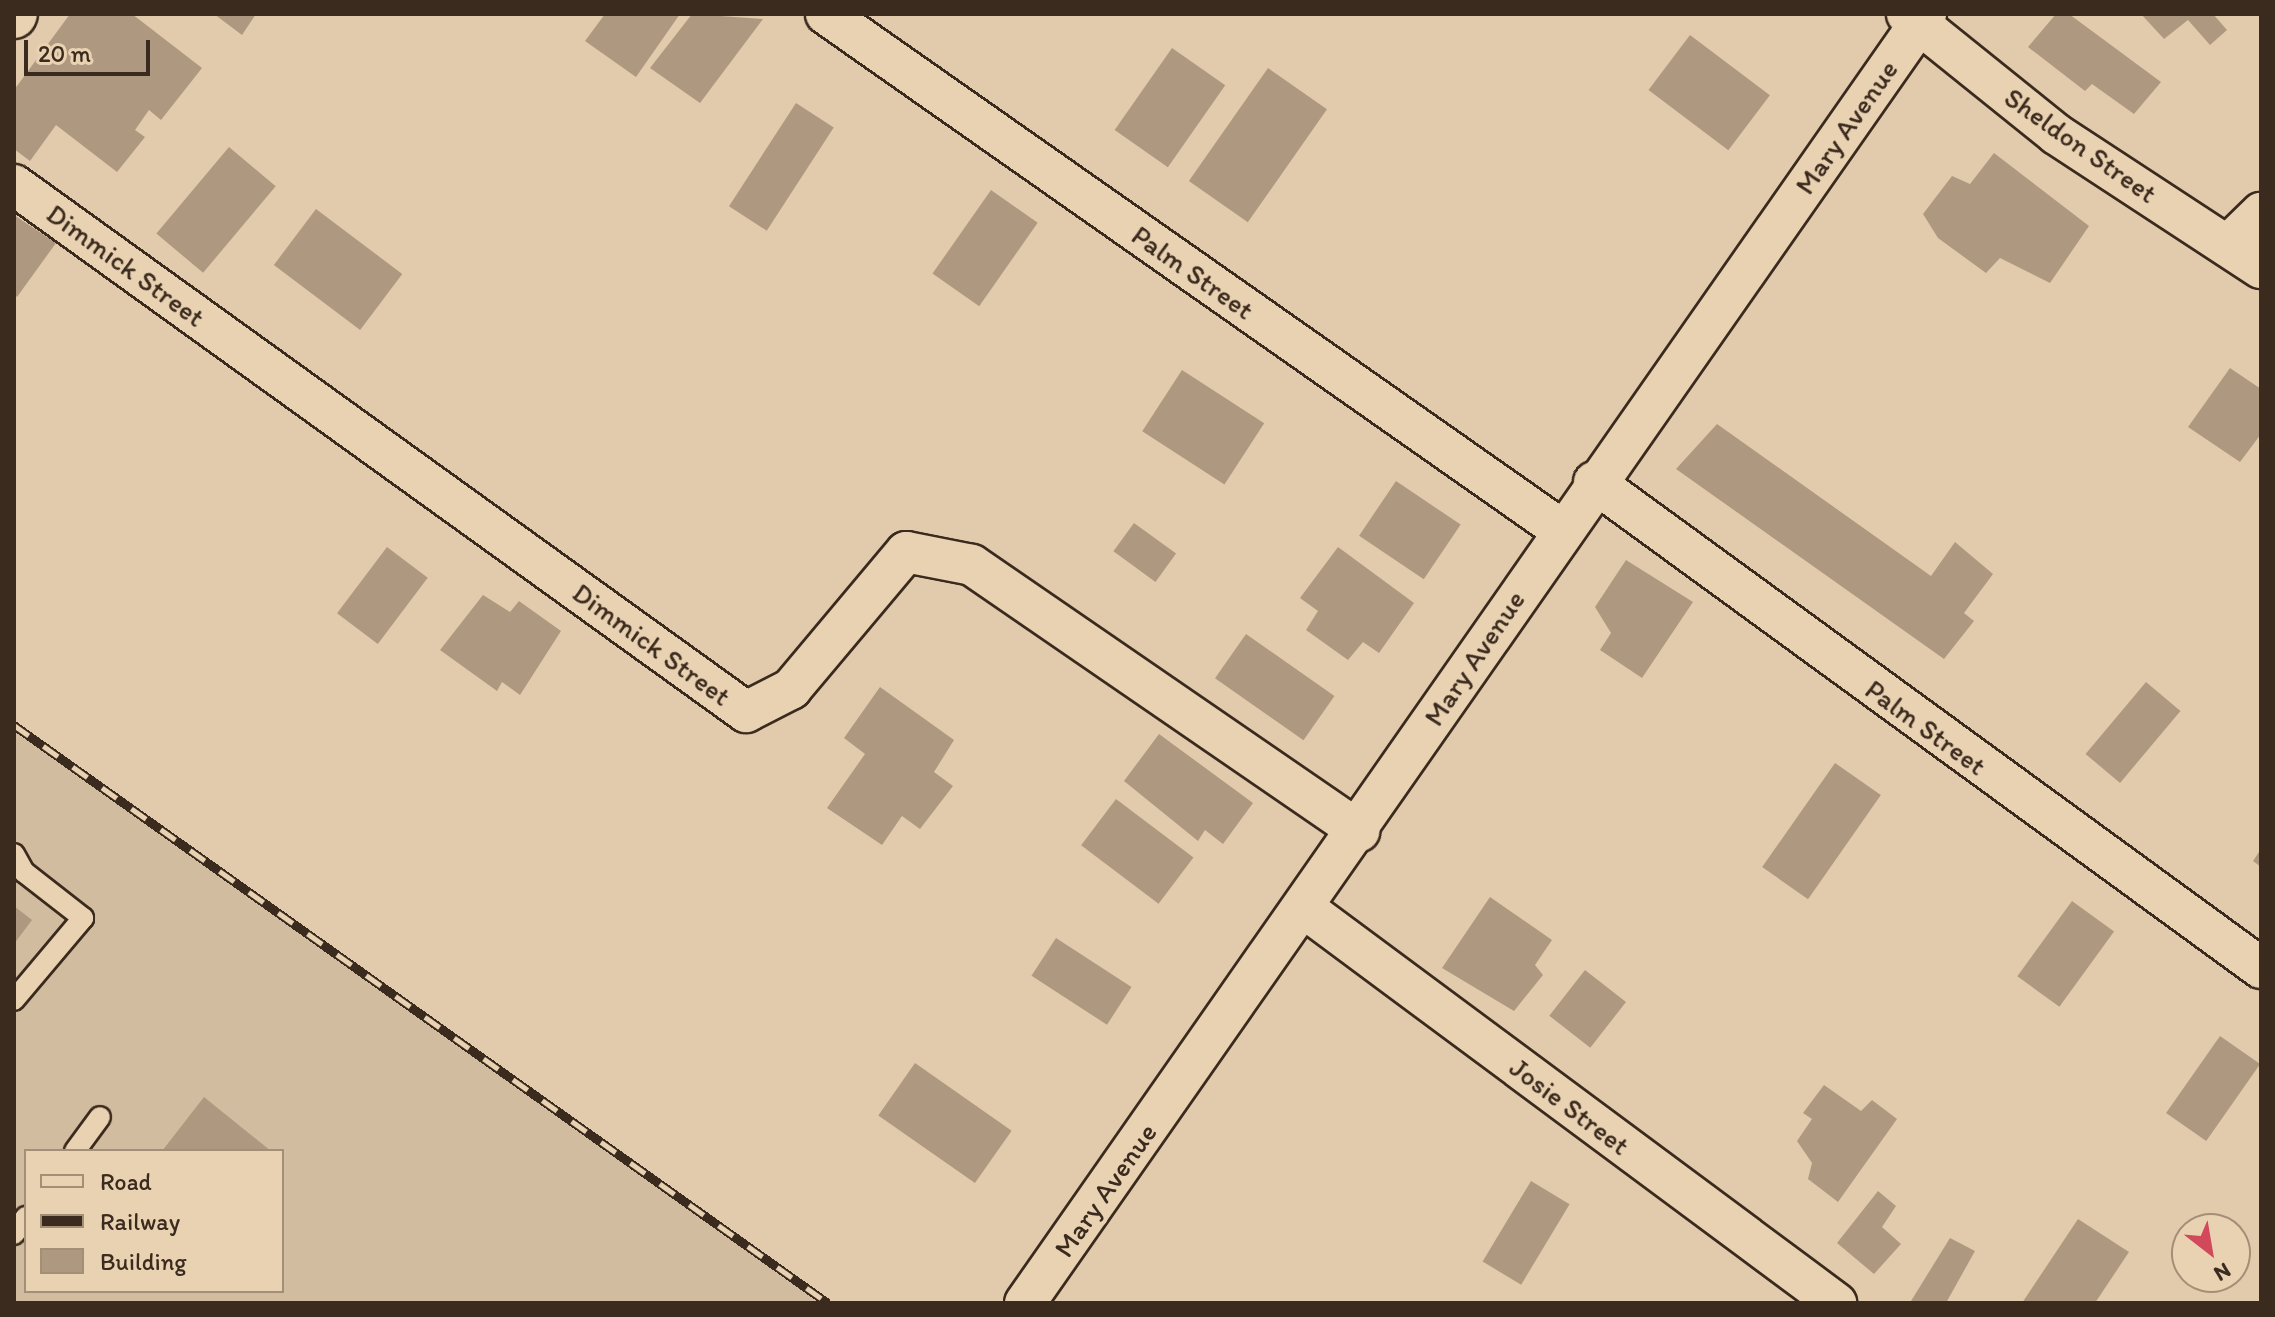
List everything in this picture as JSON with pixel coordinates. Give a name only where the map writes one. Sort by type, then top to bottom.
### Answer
[{"type":"street","name":"Palm Street","points":[[826,14],[1560,529]]},
{"type":"street","name":"Mary Avenue","points":[[1025,1303],[1359,831],[1560,529],[1917,17]]},
{"type":"street","name":"Sheldon Street","points":[[1917,17],[2056,134],[2229,244],[2261,268]]},
{"type":"street","name":"Dimmick Street","points":[[14,185],[746,712],[791,689],[906,552],[972,565],[1359,831]]},
{"type":"street","points":[[2229,244],[2261,213]]},
{"type":"street","name":"Palm Street","points":[[1594,482],[2261,968]]},
{"type":"street","name":"Josie Street","points":[[1304,908],[1836,1303]]},
{"type":"lane","points":[[14,854],[24,872],[83,918],[14,1000]]},
{"type":"lane","points":[[76,1149],[100,1117]]},
{"type":"shaded area","points":[[14,725],[828,1303],[14,1303]]},
{"type":"building","points":[[70,14],[132,14],[202,68],[161,120],[149,110],[135,130],[145,137],[117,172],[56,125],[30,161],[14,149],[14,90]]},
{"type":"building","points":[[214,14],[256,14],[242,35]]},
{"type":"building","points":[[605,14],[680,14],[636,77],[585,41]]},
{"type":"building","points":[[692,14],[763,19],[700,103],[650,68]]},
{"type":"building","points":[[2056,14],[2069,14],[2161,82],[2134,114],[2092,84],[2085,91],[2028,47]]},
{"type":"building","points":[[2141,14],[2213,14],[2227,30],[2210,45],[2188,20],[2164,39]]},
{"type":"building","points":[[1690,35],[1770,95],[1728,150],[1648,90]]},
{"type":"building","points":[[1172,48],[1225,85],[1168,167],[1115,130]]},
{"type":"building","points":[[1268,68],[1327,109],[1248,222],[1189,181]]},
{"type":"building","points":[[796,103],[834,128],[767,231],[729,206]]},
{"type":"building","points":[[229,147],[276,186],[203,273],[156,234]]},
{"type":"building","points":[[1994,153],[2089,226],[2050,283],[2000,258],[1986,273],[1938,238],[1923,214],[1952,176],[1970,184]]},
{"type":"building","points":[[991,190],[1038,223],[979,306],[932,274]]},
{"type":"building","points":[[316,209],[402,274],[360,330],[274,265]]},
{"type":"building","points":[[14,215],[56,243],[17,297],[14,294]]},
{"type":"building","points":[[2230,368],[2261,389],[2261,434],[2240,462],[2188,427]]},
{"type":"building","points":[[1182,370],[1264,423],[1224,485],[1142,431]]},
{"type":"building","points":[[1717,424],[1931,576],[1955,542],[1993,574],[1964,613],[1974,621],[1944,659],[1676,469]]},
{"type":"building","points":[[1396,481],[1461,525],[1424,579],[1359,536]]},
{"type":"building","points":[[1134,523],[1176,554],[1155,582],[1113,551]]},
{"type":"building","points":[[387,547],[428,578],[378,644],[337,613]]},
{"type":"building","points":[[1338,547],[1414,603],[1379,653],[1363,642],[1348,660],[1306,630],[1318,611],[1300,598]]},
{"type":"building","points":[[1626,560],[1693,602],[1642,678],[1600,650],[1611,633],[1595,607]]},
{"type":"building","points":[[483,595],[510,612],[519,601],[561,631],[520,695],[502,682],[497,691],[440,650]]},
{"type":"building","points":[[1246,634],[1334,696],[1303,740],[1215,678]]},
{"type":"building","points":[[2146,682],[2180,711],[2120,783],[2086,754]]},
{"type":"building","points":[[880,687],[954,740],[934,772],[953,786],[920,829],[902,816],[882,845],[827,808],[865,754],[844,738]]},
{"type":"building","points":[[1159,734],[1253,803],[1223,844],[1205,830],[1198,841],[1124,781]]},
{"type":"building","points":[[1835,763],[1881,795],[1808,899],[1762,867]]},
{"type":"building","points":[[1116,799],[1193,857],[1159,904],[1081,845]]},
{"type":"building","points":[[2261,849],[2261,867],[2253,861]]},
{"type":"building","points":[[1490,897],[1552,940],[1535,965],[1543,975],[1514,1011],[1442,968]]},
{"type":"building","points":[[2072,901],[2114,932],[2059,1007],[2017,976]]},
{"type":"building","points":[[14,906],[32,920],[14,944]]},
{"type":"building","points":[[1056,938],[1131,987],[1107,1025],[1031,976]]},
{"type":"building","points":[[1585,970],[1626,1002],[1590,1048],[1549,1016]]},
{"type":"building","points":[[2220,1036],[2260,1064],[2206,1141],[2166,1113]]},
{"type":"building","points":[[915,1063],[1012,1131],[975,1183],[878,1115]]},
{"type":"building","points":[[1824,1085],[1861,1111],[1872,1100],[1897,1119],[1838,1202],[1808,1179],[1812,1163],[1797,1141],[1812,1119],[1803,1113]]},
{"type":"building","points":[[204,1097],[269,1149],[164,1149]]},
{"type":"building","points":[[1531,1181],[1570,1204],[1521,1285],[1483,1262]]},
{"type":"building","points":[[1878,1191],[1896,1206],[1882,1227],[1901,1244],[1874,1274],[1837,1243]]},
{"type":"building","points":[[2078,1219],[2129,1252],[2095,1303],[2022,1303]]},
{"type":"building","points":[[1950,1238],[1975,1251],[1946,1303],[1911,1301]]},
{"type":"railway","points":[[14,725],[828,1303]]}]
